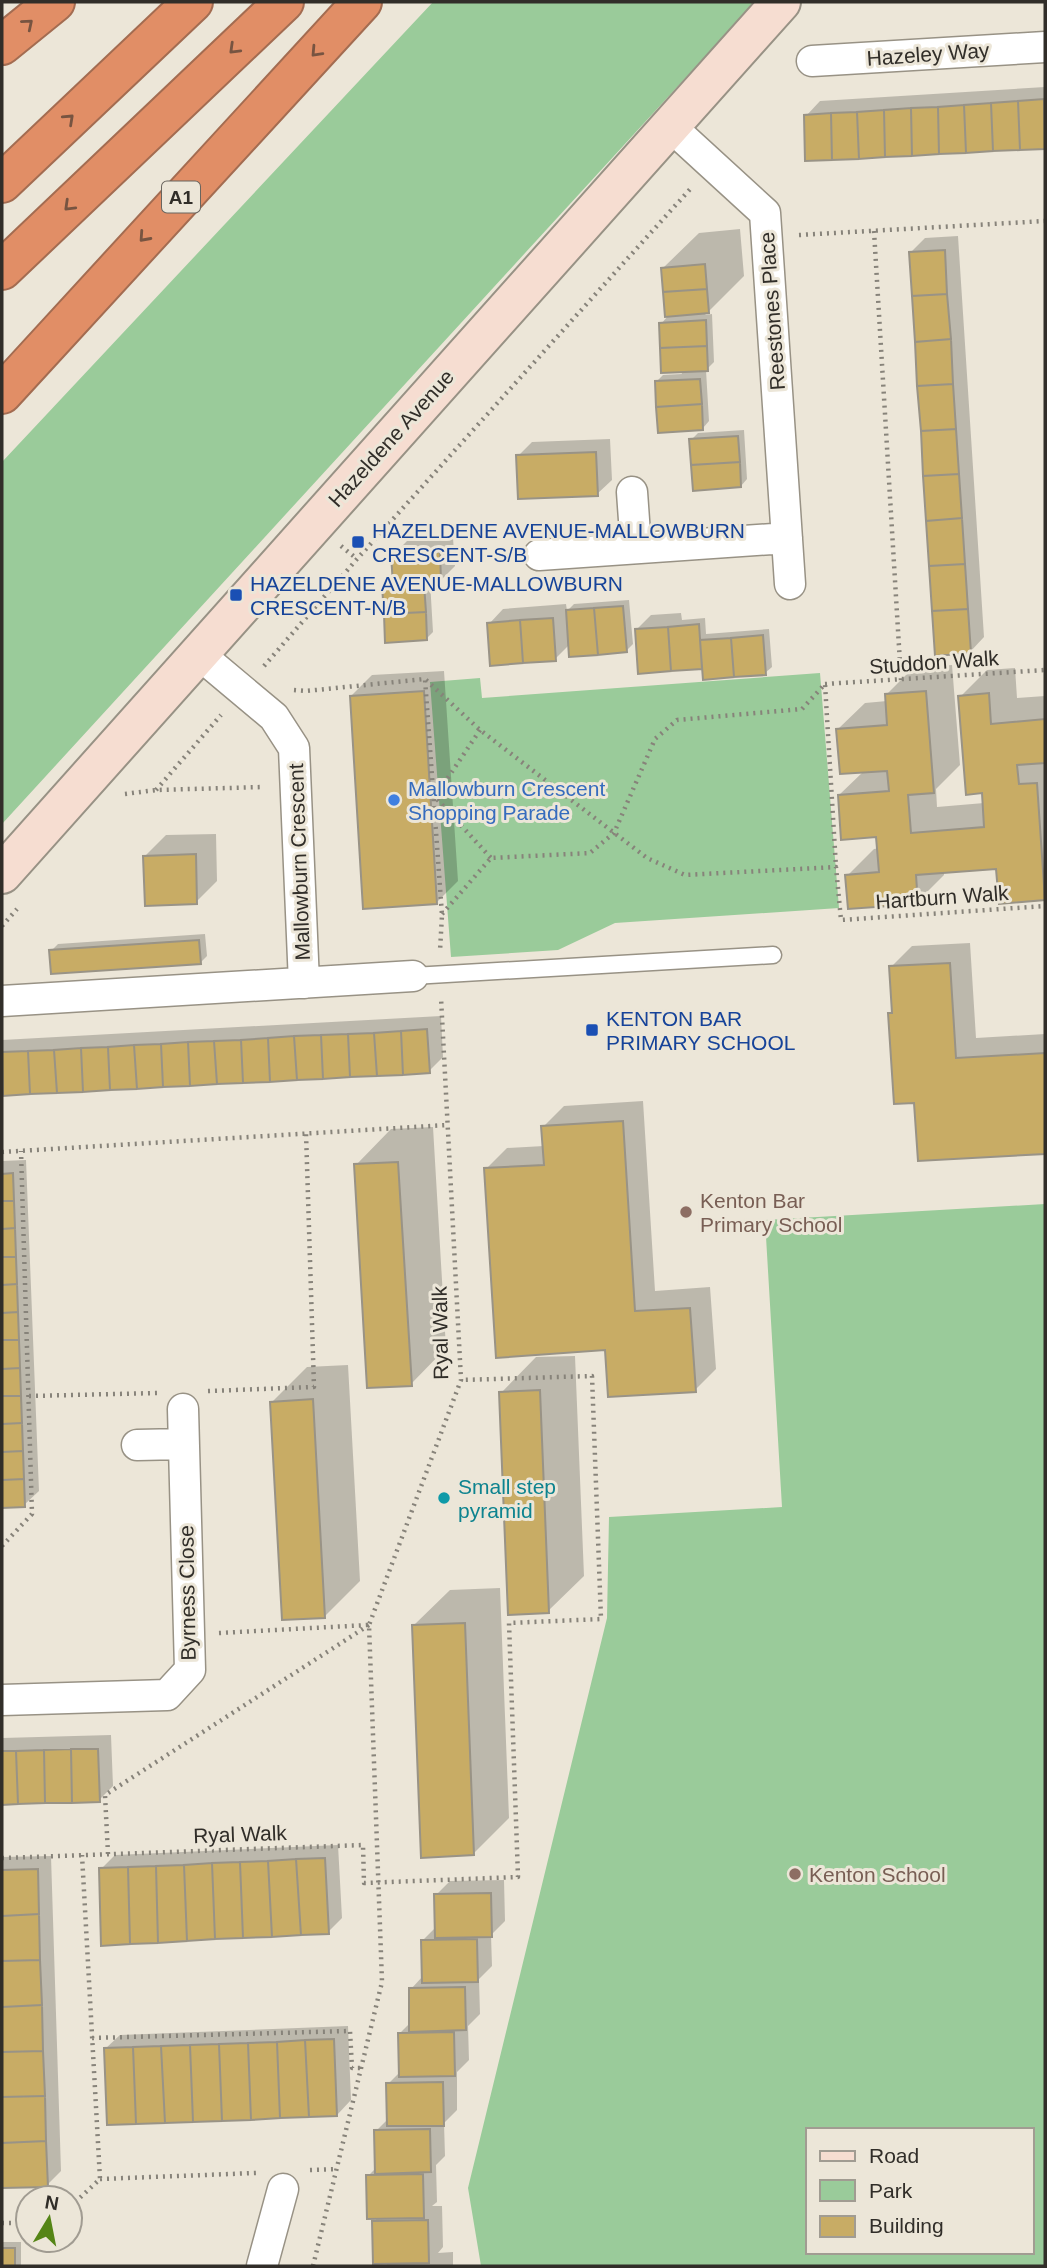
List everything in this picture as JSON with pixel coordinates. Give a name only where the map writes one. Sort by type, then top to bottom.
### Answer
[{"type":"highway","points":[[2,46],[54,2]]},
{"type":"highway","points":[[2,183],[193,2]]},
{"type":"highway","points":[[2,270],[284,2]]},
{"type":"highway","name":"A1","points":[[2,394],[362,2]]},
{"type":"street","name":"Hazeldene Avenue","points":[[11,890],[200,655],[781,2]]},
{"type":"street","name":"Hazeley Way","points":[[812,61],[1045,47]]},
{"type":"street","name":"Reestones Place","points":[[670,126],[765,212],[790,584]]},
{"type":"street","points":[[632,492],[636,548]]},
{"type":"street","points":[[538,555],[787,538]]},
{"type":"street","name":"Mallowburn Crescent","points":[[200,655],[274,717],[294,748],[304,983]]},
{"type":"street","name":"Mallowburn Crescent","points":[[2,1001],[426,975]]},
{"type":"street","name":"Byrness Close","points":[[2,1700],[166,1695],[190,1670],[182,1398]]},
{"type":"street","points":[[137,1446],[183,1444]]},
{"type":"street","points":[[262,2266],[281,2177]]},
{"type":"lane","points":[[426,975],[773,955]]},
{"type":"path","points":[[156,790],[356,559],[712,166]]},
{"type":"path","points":[[766,237],[1045,221]]},
{"type":"path","points":[[873,230],[901,680]]},
{"type":"path","name":"Studdon Walk","points":[[825,684],[1045,670]]},
{"type":"path","points":[[285,689],[306,691],[425,679],[480,730],[647,858],[685,875],[836,867],[825,684]]},
{"type":"path","name":"Ryal Walk","points":[[313,2266],[382,1982],[369,1625],[461,1380],[443,1024],[426,975],[442,915],[425,679]]},
{"type":"path","points":[[442,915],[491,858],[590,853],[614,833],[655,739],[677,720],[802,709],[825,684]]},
{"type":"path","points":[[480,730],[435,797],[491,858]]},
{"type":"path","points":[[118,795],[156,790],[295,786]]},
{"type":"path","name":"Hartburn Walk","points":[[836,867],[841,920],[1045,905]]},
{"type":"path","points":[[2,926],[11,890]]},
{"type":"path","points":[[2,1152],[447,1125]]},
{"type":"path","points":[[29,1396],[182,1398],[314,1387],[306,1133]]},
{"type":"path","points":[[2,1546],[32,1514],[21,1151]]},
{"type":"path","points":[[378,1882],[518,1877],[509,1623],[600,1619],[592,1376],[461,1380]]},
{"type":"path","points":[[189,1634],[369,1625]]},
{"type":"path","points":[[108,1854],[105,1795],[369,1625]]},
{"type":"path","name":"Ryal Walk","points":[[2,1858],[363,1845],[364,1883],[378,1882]]},
{"type":"path","points":[[82,1855],[100,2179]]},
{"type":"path","points":[[92,2038],[350,2031],[352,2068],[361,2068]]},
{"type":"path","points":[[84,2194],[100,2179],[281,2177],[337,2169]]},
{"type":"green space","points":[[433,2],[755,2],[2,824],[2,462]]},
{"type":"green space","points":[[820,673],[839,908],[615,923],[558,950],[451,957],[430,682],[480,678],[482,698]]},
{"type":"green space","name":"Kenton School","points":[[1045,1204],[1045,2266],[481,2266],[468,2188],[607,1618],[609,1517],[782,1507],[765,1220]]},
{"type":"building","points":[[1044,99],[1045,149],[1020,150],[1018,101]]},
{"type":"building","points":[[1018,101],[1020,150],[993,151],[991,103]]},
{"type":"building","points":[[991,103],[993,151],[966,153],[964,105]]},
{"type":"building","points":[[964,105],[966,153],[939,154],[938,107]]},
{"type":"building","points":[[938,107],[939,154],[912,156],[911,108]]},
{"type":"building","points":[[911,108],[912,156],[885,157],[884,110]]},
{"type":"building","points":[[884,110],[885,157],[859,159],[857,112]]},
{"type":"building","points":[[857,112],[859,159],[832,160],[831,113]]},
{"type":"building","points":[[831,113],[832,160],[805,161],[804,115]]},
{"type":"building","points":[[945,250],[947,294],[912,296],[909,252]]},
{"type":"building","points":[[705,264],[707,289],[663,292],[661,268]]},
{"type":"building","points":[[707,289],[709,313],[665,317],[663,292]]},
{"type":"building","points":[[947,294],[951,339],[915,342],[912,296]]},
{"type":"building","points":[[706,320],[707,346],[660,348],[659,323]]},
{"type":"building","points":[[951,339],[953,384],[917,386],[915,342]]},
{"type":"building","points":[[707,346],[708,371],[661,373],[660,348]]},
{"type":"building","points":[[700,379],[702,404],[656,407],[655,381]]},
{"type":"building","points":[[953,384],[956,429],[921,431],[917,386]]},
{"type":"building","points":[[702,404],[703,430],[658,433],[656,407]]},
{"type":"building","points":[[956,429],[959,474],[923,476],[921,431]]},
{"type":"building","points":[[738,436],[740,462],[691,465],[689,439]]},
{"type":"building","points":[[596,452],[598,496],[518,499],[516,455]]},
{"type":"building","points":[[740,462],[741,487],[693,491],[691,465]]},
{"type":"building","points":[[959,474],[962,518],[926,521],[923,476]]},
{"type":"building","points":[[962,518],[965,564],[929,566],[926,521]]},
{"type":"building","points":[[440,552],[441,581],[393,585],[391,554]]},
{"type":"building","points":[[965,564],[968,609],[932,611],[929,566]]},
{"type":"building","points":[[424,584],[426,612],[384,614],[382,586]]},
{"type":"building","points":[[623,606],[627,652],[598,655],[594,608]]},
{"type":"building","points":[[594,608],[598,655],[569,657],[566,610]]},
{"type":"building","points":[[968,609],[971,653],[935,656],[932,611]]},
{"type":"building","points":[[426,612],[427,640],[385,643],[384,614]]},
{"type":"building","points":[[553,618],[556,661],[523,663],[520,620]]},
{"type":"building","points":[[520,620],[523,663],[490,666],[487,623]]},
{"type":"building","points":[[699,624],[702,669],[671,671],[668,627]]},
{"type":"building","points":[[668,627],[671,671],[638,674],[635,629]]},
{"type":"building","points":[[763,635],[766,675],[734,677],[731,638]]},
{"type":"building","points":[[731,638],[734,677],[703,680],[700,640]]},
{"type":"building","name":"Mallowburn Crescent Shopping Parade","points":[[424,691],[437,904],[363,909],[350,696]]},
{"type":"building","points":[[926,691],[934,793],[908,795],[911,833],[984,827],[982,793],[966,795],[958,696],[989,693],[991,724],[1045,719],[1045,763],[1017,765],[1019,784],[1037,783],[1045,900],[999,904],[996,869],[916,875],[918,904],[848,909],[845,875],[879,872],[876,837],[841,840],[838,795],[889,791],[887,771],[840,774],[836,729],[887,725],[885,694]]},
{"type":"building","points":[[196,854],[197,904],[145,906],[143,856]]},
{"type":"building","points":[[199,940],[201,964],[51,974],[49,950]]},
{"type":"building","points":[[950,963],[956,1058],[1045,1053],[1045,1154],[918,1161],[914,1103],[894,1104],[888,1013],[892,1013],[889,966]]},
{"type":"building","points":[[427,1029],[430,1073],[403,1075],[401,1031]]},
{"type":"building","points":[[401,1031],[403,1075],[377,1076],[374,1033]]},
{"type":"building","points":[[374,1033],[377,1076],[350,1077],[348,1034]]},
{"type":"building","points":[[348,1034],[350,1077],[323,1079],[321,1035]]},
{"type":"building","points":[[321,1035],[323,1079],[297,1080],[294,1036]]},
{"type":"building","points":[[294,1036],[297,1080],[270,1082],[268,1038]]},
{"type":"building","points":[[268,1038],[270,1082],[243,1083],[241,1040]]},
{"type":"building","points":[[241,1040],[243,1083],[217,1084],[214,1041]]},
{"type":"building","points":[[214,1041],[217,1084],[190,1086],[188,1042]]},
{"type":"building","points":[[188,1042],[190,1086],[163,1087],[161,1044]]},
{"type":"building","points":[[161,1044],[163,1087],[137,1089],[134,1045]]},
{"type":"building","points":[[134,1045],[137,1089],[110,1090],[108,1047]]},
{"type":"building","points":[[108,1047],[110,1090],[83,1092],[81,1048]]},
{"type":"building","points":[[81,1048],[83,1092],[57,1093],[54,1050]]},
{"type":"building","points":[[54,1050],[57,1093],[30,1094],[28,1051]]},
{"type":"building","points":[[28,1051],[30,1094],[3,1096],[2,1052]]},
{"type":"building","points":[[623,1121],[635,1311],[690,1308],[696,1392],[608,1397],[605,1350],[496,1358],[484,1168],[544,1165],[541,1126]]},
{"type":"building","points":[[398,1162],[412,1386],[367,1388],[354,1164]]},
{"type":"building","points":[[13,1173],[14,1201],[2,1201],[2,1174]]},
{"type":"building","points":[[2,1201],[14,1201],[15,1228],[2,1229]]},
{"type":"building","points":[[15,1228],[16,1257],[2,1257],[2,1229]]},
{"type":"building","points":[[2,1257],[16,1257],[17,1284],[2,1285]]},
{"type":"building","points":[[17,1284],[18,1312],[2,1313],[2,1285]]},
{"type":"building","points":[[18,1312],[19,1340],[2,1340],[2,1313]]},
{"type":"building","points":[[2,1340],[19,1340],[20,1368],[2,1369]]},
{"type":"building","points":[[20,1368],[21,1396],[2,1396],[2,1369]]},
{"type":"building","points":[[540,1390],[549,1613],[508,1615],[499,1392]]},
{"type":"building","points":[[2,1396],[21,1396],[22,1423],[2,1424]]},
{"type":"building","points":[[313,1399],[325,1618],[282,1620],[270,1402]]},
{"type":"building","points":[[22,1423],[23,1451],[2,1452],[2,1424]]},
{"type":"building","points":[[23,1451],[24,1479],[2,1480],[2,1452]]},
{"type":"building","points":[[24,1479],[25,1507],[2,1508],[2,1480]]},
{"type":"building","points":[[465,1623],[474,1855],[421,1858],[412,1625]]},
{"type":"building","points":[[71,1749],[98,1749],[100,1802],[72,1803]]},
{"type":"building","points":[[71,1749],[72,1803],[45,1803],[44,1750]]},
{"type":"building","points":[[44,1750],[45,1803],[18,1804],[16,1751]]},
{"type":"building","points":[[2,1751],[16,1751],[18,1804],[2,1805]]},
{"type":"building","points":[[325,1858],[329,1934],[301,1935],[296,1859]]},
{"type":"building","points":[[296,1859],[301,1935],[272,1937],[268,1861]]},
{"type":"building","points":[[268,1861],[272,1937],[243,1938],[240,1862]]},
{"type":"building","points":[[240,1862],[243,1938],[215,1939],[212,1863]]},
{"type":"building","points":[[212,1863],[215,1939],[187,1941],[184,1865]]},
{"type":"building","points":[[184,1865],[187,1941],[158,1943],[156,1866]]},
{"type":"building","points":[[156,1866],[158,1943],[130,1944],[128,1867]]},
{"type":"building","points":[[128,1867],[130,1944],[101,1946],[99,1868]]},
{"type":"building","points":[[38,1869],[39,1914],[2,1916],[2,1870]]},
{"type":"building","points":[[491,1893],[492,1937],[435,1938],[434,1894]]},
{"type":"building","points":[[39,1914],[40,1960],[2,1961],[2,1916]]},
{"type":"building","points":[[477,1939],[478,1982],[422,1983],[421,1940]]},
{"type":"building","points":[[40,1960],[42,2005],[2,2007],[2,1961]]},
{"type":"building","points":[[465,1987],[466,2030],[409,2032],[409,1988]]},
{"type":"building","points":[[42,2005],[43,2051],[2,2052],[2,2007]]},
{"type":"building","points":[[454,2032],[455,2076],[399,2077],[398,2033]]},
{"type":"building","points":[[334,2039],[337,2116],[309,2117],[305,2040]]},
{"type":"building","points":[[305,2040],[309,2117],[280,2118],[277,2042]]},
{"type":"building","points":[[277,2042],[280,2118],[251,2120],[248,2043]]},
{"type":"building","points":[[248,2043],[251,2120],[222,2121],[219,2044]]},
{"type":"building","points":[[219,2044],[222,2121],[193,2122],[190,2045]]},
{"type":"building","points":[[190,2045],[193,2122],[165,2123],[161,2046]]},
{"type":"building","points":[[161,2046],[165,2123],[136,2124],[133,2047]]},
{"type":"building","points":[[133,2047],[136,2124],[107,2125],[104,2048]]},
{"type":"building","points":[[43,2051],[45,2096],[2,2097],[2,2052]]},
{"type":"building","points":[[443,2082],[444,2126],[387,2126],[386,2083]]},
{"type":"building","points":[[45,2096],[46,2141],[2,2143],[2,2097]]},
{"type":"building","points":[[430,2129],[431,2172],[375,2174],[374,2130]]},
{"type":"building","points":[[46,2141],[48,2184],[14,2184],[14,2188],[2,2188],[2,2143]]},
{"type":"building","points":[[423,2174],[424,2218],[367,2219],[366,2175]]},
{"type":"building","points":[[428,2220],[429,2263],[373,2264],[372,2221]]},
{"type":"building","points":[[2,2248],[14,2248],[15,2266],[2,2266]]},
{"type":"place","name":"HAZELDENE AVENUE-MALLOWBURN CRESCENT-S/B","points":[[358,542]]},
{"type":"place","name":"HAZELDENE AVENUE-MALLOWBURN CRESCENT-N/B","points":[[236,595]]},
{"type":"place","name":"Mallowburn Crescent Shopping Parade","points":[[394,800]]},
{"type":"place","name":"KENTON BAR PRIMARY SCHOOL","points":[[592,1030]]},
{"type":"place","name":"Kenton Bar Primary School","points":[[686,1212]]},
{"type":"place","name":"Small step pyramid","points":[[444,1498]]},
{"type":"place","name":"Kenton School","points":[[795,1874]]}]
